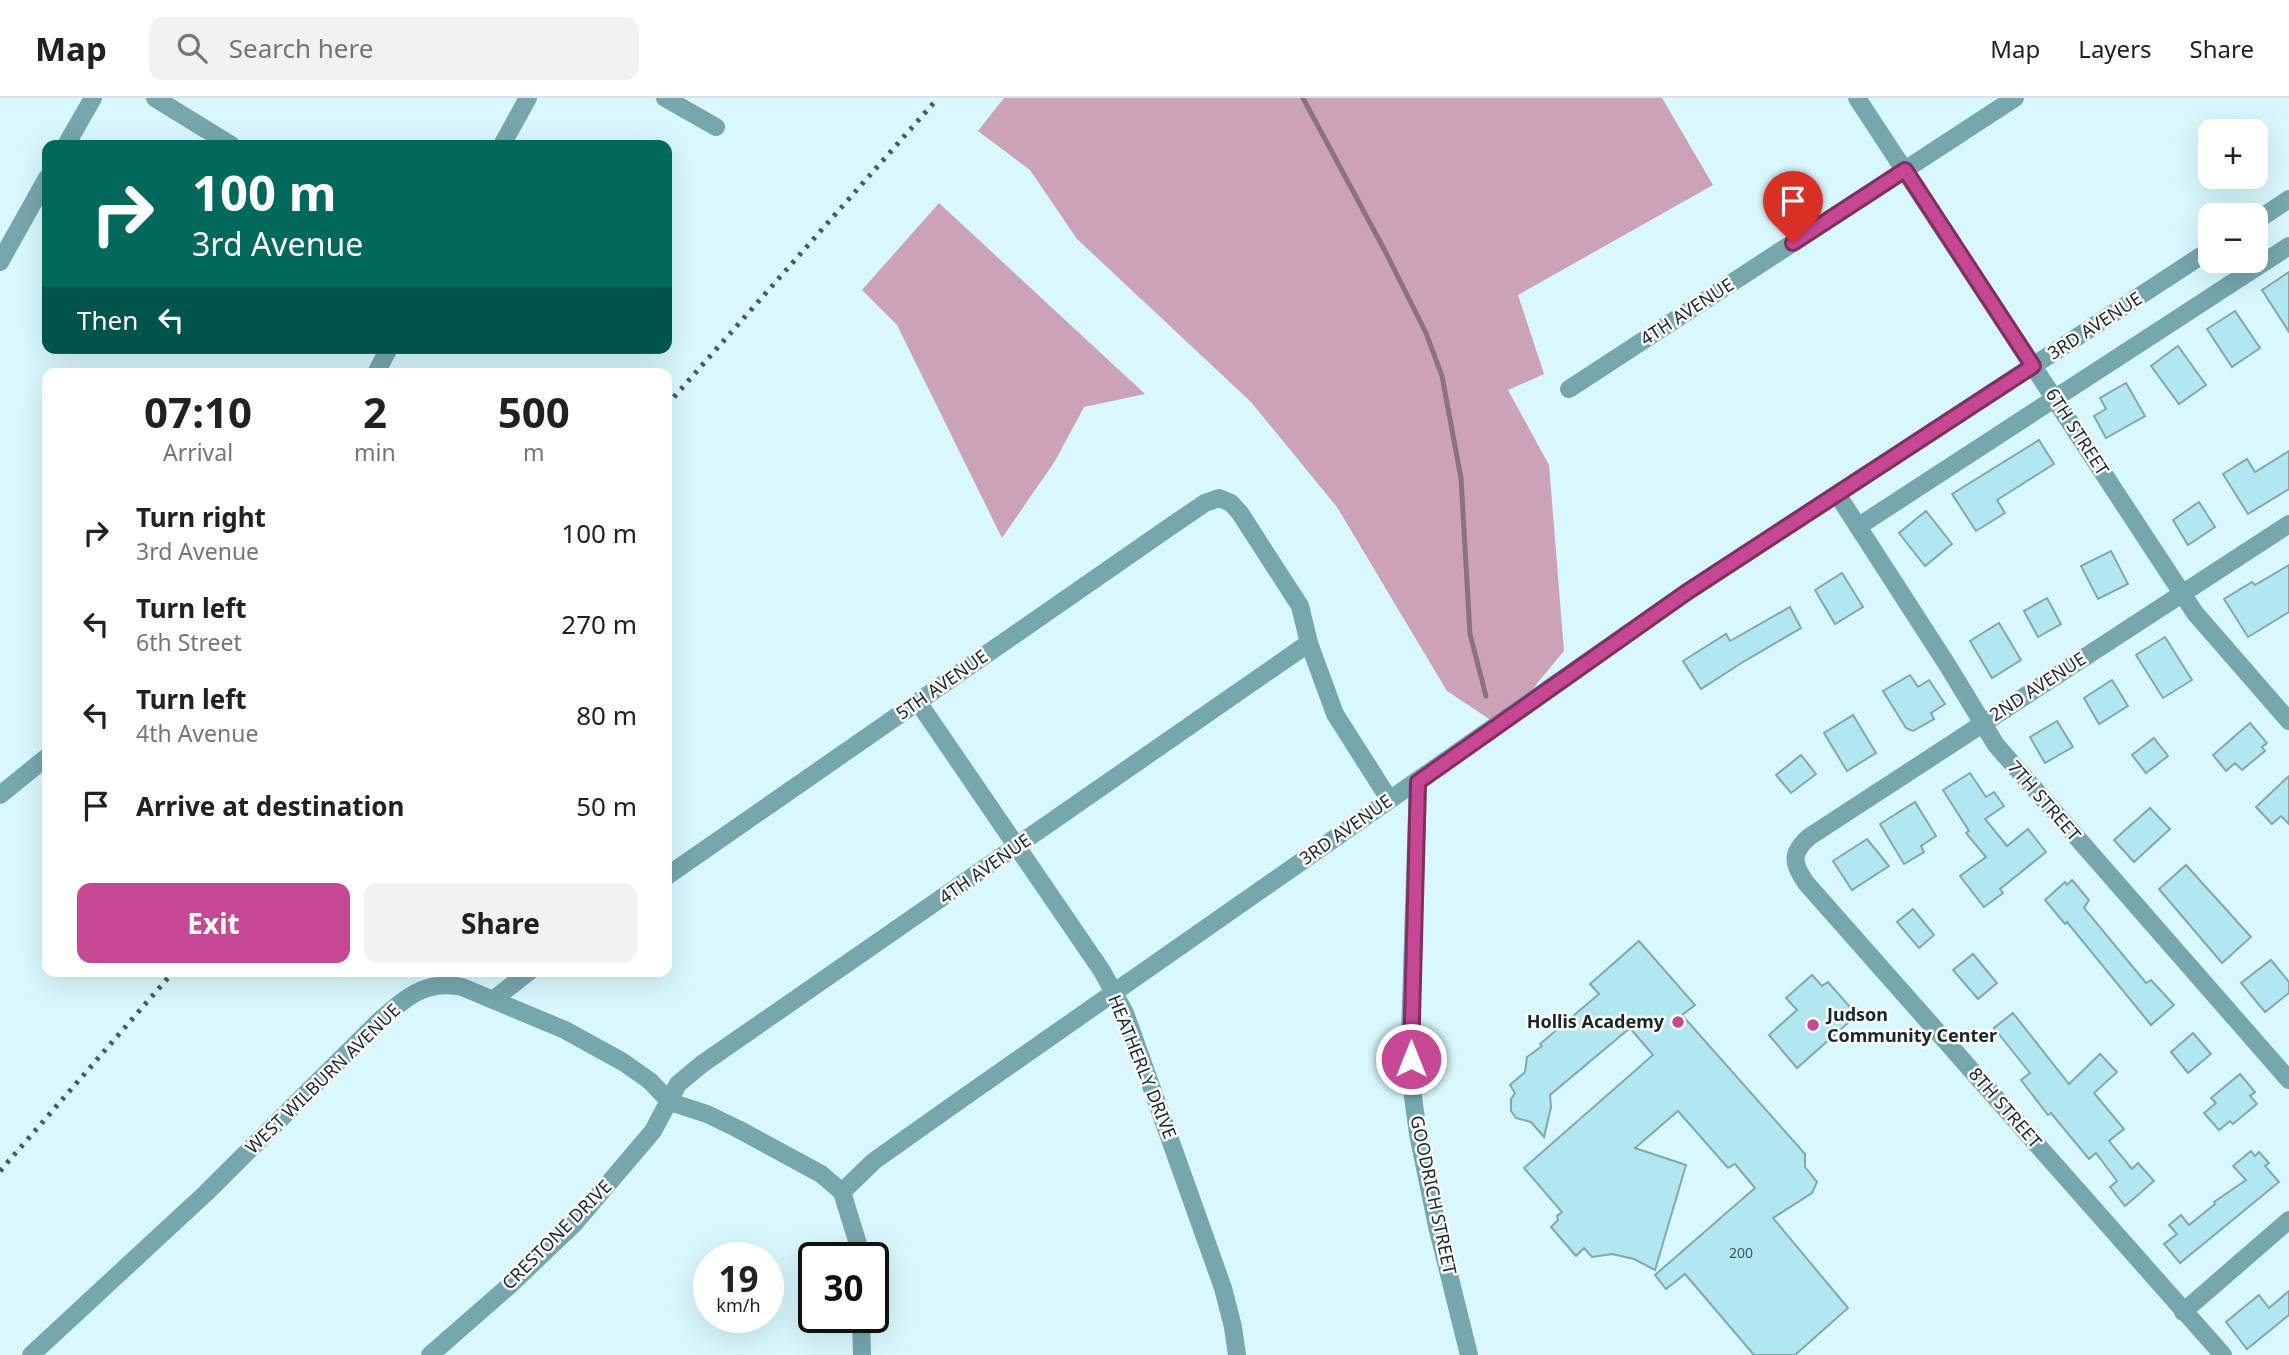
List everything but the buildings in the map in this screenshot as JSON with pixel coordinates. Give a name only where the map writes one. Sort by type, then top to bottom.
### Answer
[{"type":"street","points":[[69,140],[93,98]]},
{"type":"street","points":[[155,98],[223,140]]},
{"type":"street","points":[[505,140],[528,98]]},
{"type":"street","points":[[665,98],[716,127]]},
{"type":"street","name":"6TH STREET","points":[[1857,98],[2195,612],[2289,720]]},
{"type":"street","name":"4TH AVENUE","points":[[1569,389],[2015,98]]},
{"type":"street","points":[[0,262],[42,187]]},
{"type":"street","points":[[2268,213],[2289,199]]},
{"type":"street","points":[[1859,526],[2289,246]]},
{"type":"street","name":"3RD AVENUE","points":[[842,1192],[874,1161],[1687,592],[2198,258]]},
{"type":"street","name":"7TH STREET","points":[[1837,494],[1996,745],[2289,1080]]},
{"type":"street","name":"5TH AVENUE","points":[[672,873],[1205,503],[1219,498],[1231,503],[1240,513],[1300,606],[1309,643]]},
{"type":"street","name":"2ND AVENUE","points":[[1795,856],[1798,847],[1809,836],[2289,524]]},
{"type":"street","points":[[1309,643],[1335,714],[1389,799]]},
{"type":"street","name":"4TH AVENUE","points":[[670,1102],[678,1084],[702,1065],[1309,643]]},
{"type":"street","name":"HEATHERLY DRIVE","points":[[918,702],[1102,971],[1114,993],[1134,1037],[1219,1276],[1233,1327],[1237,1355]]},
{"type":"street","points":[[0,795],[42,761]]},
{"type":"street","name":"GOODRICH STREET","points":[[1418,782],[1411,1082],[1418,1134],[1437,1226],[1469,1355]]},
{"type":"street","name":"8TH STREET","points":[[1795,856],[1799,873],[1806,883],[2223,1355]]},
{"type":"street","points":[[494,999],[522,977]]},
{"type":"street","name":"WEST WILBURN AVENUE","points":[[32,1355],[206,1193],[398,1005],[423,989],[440,985],[462,987],[565,1030],[623,1062],[650,1081],[670,1102],[708,1114],[738,1129],[821,1174],[842,1192]]},
{"type":"street","name":"CRESTONE DRIVE","points":[[430,1355],[509,1286],[574,1224],[653,1131],[670,1102]]},
{"type":"street","points":[[842,1192],[857,1242]]},
{"type":"street","points":[[2183,1312],[2289,1220]]},
{"type":"street","points":[[862,1333],[863,1355]]},
{"type":"shaded area","points":[[1004,98],[1662,98],[1713,185],[1518,295],[1544,374],[1508,390],[1549,465],[1564,651],[1501,727],[1447,691],[1337,507],[1251,402],[1077,239],[1030,170],[978,131]]},
{"type":"shaded area","points":[[939,203],[1145,394],[1084,407],[1055,461],[1002,538],[897,325],[862,290]]},
{"type":"waterway","points":[[1303,98],[1385,251],[1426,333],[1442,376],[1461,478],[1470,634],[1486,696]]},
{"type":"railway","points":[[672,399],[938,98]]},
{"type":"railway","points":[[0,1171],[169,977]]},
{"type":"place","name":"Hollis Academy","points":[[1678,1022]]},
{"type":"place","name":"Judson Community Center","points":[[1813,1025]]},
{"type":"route","points":[[1411,1059],[1418,782],[1687,592],[2033,366],[1905,170],[1793,243]]}]
